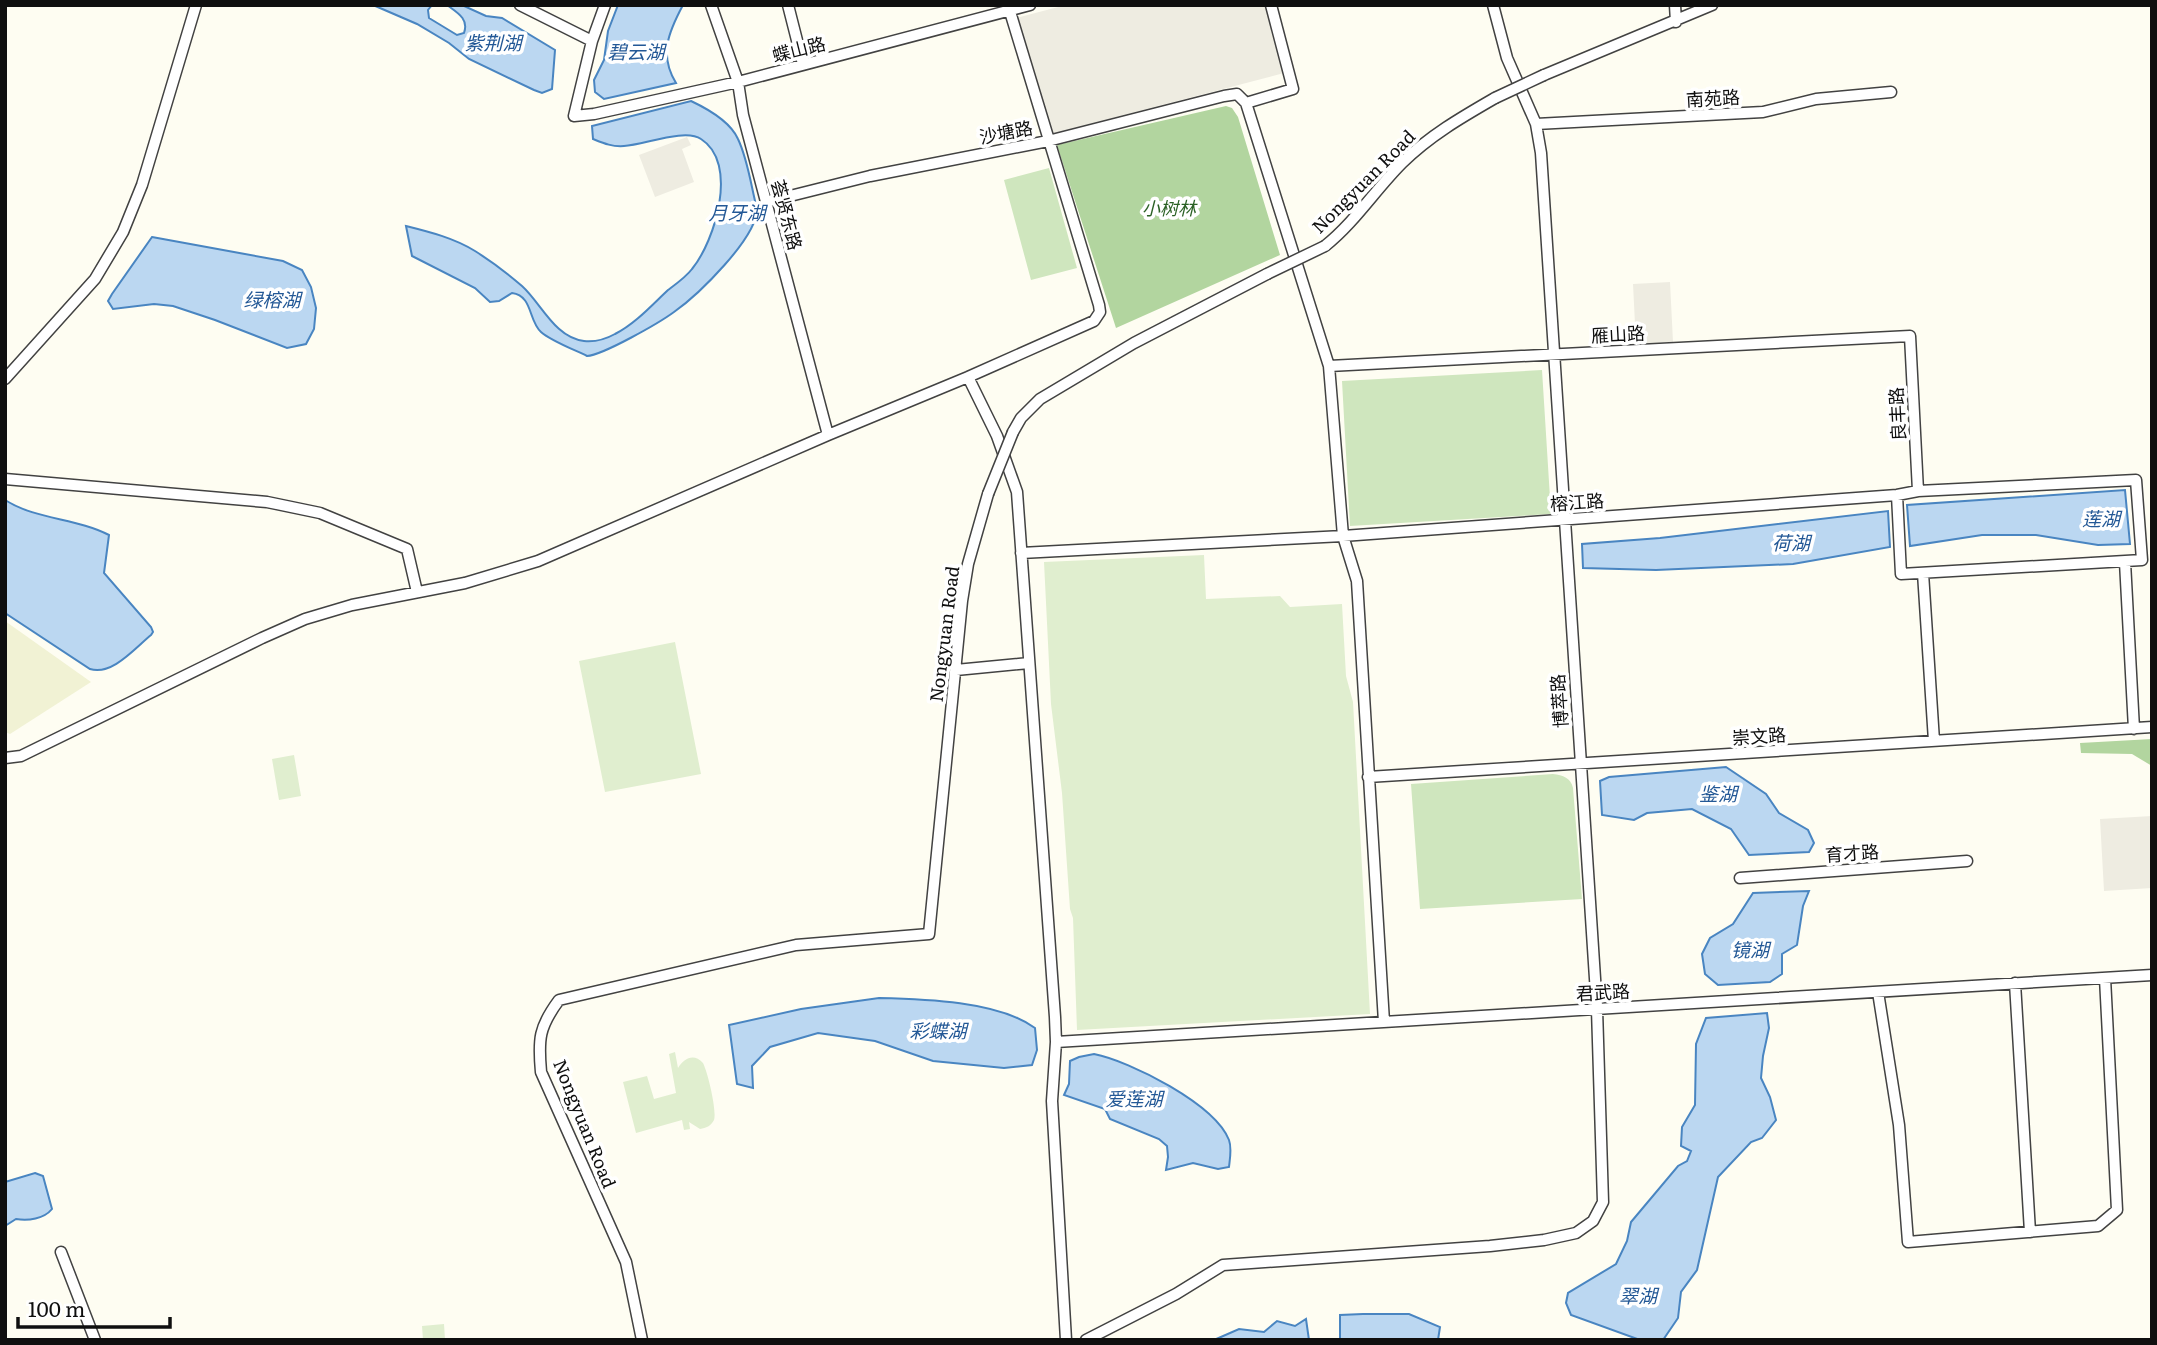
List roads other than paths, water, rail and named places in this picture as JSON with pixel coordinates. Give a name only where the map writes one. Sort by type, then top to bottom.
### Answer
[{"type":"street","points":[[5,379],[95,279],[123,232],[142,185],[196,5]]},
{"type":"street","points":[[520,5],[592,40],[605,5]]},
{"type":"street","name":"荟贤东路","points":[[711,5],[738,82],[743,115],[828,435]]},
{"type":"street","points":[[788,5],[803,64]]},
{"type":"street","name":"蝶山路","points":[[592,40],[574,116],[594,114],[738,82],[1008,8],[1030,5]]},
{"type":"street","points":[[1271,5],[1293,89],[1246,103],[1329,366],[1343,536],[1357,580],[1384,1022]]},
{"type":"street","name":"博萃路","points":[[1086,1340],[1176,1294],[1223,1265],[1490,1247],[1544,1240],[1576,1233],[1593,1222],[1603,1202],[1597,1009],[1541,153],[1536,124],[1507,58],[1493,5]]},
{"type":"street","points":[[1675,5],[1676,22]]},
{"type":"street","name":"Nongyuan Road","points":[[642,1340],[626,1262],[541,1072],[539,1047],[545,1019],[559,1000],[796,945],[929,934],[968,564],[988,494],[1021,418],[1040,399],[1134,343],[1325,246],[1342,232],[1421,145],[1454,121],[1544,75],[1712,5]]},
{"type":"street","points":[[5,758],[21,756],[262,638],[305,620],[352,605],[486,578],[538,561],[1094,321],[1100,312],[1008,8]]},
{"type":"street","name":"南苑路","points":[[1536,124],[1763,112],[1816,99],[1891,92]]},
{"type":"street","name":"沙塘路","points":[[766,202],[870,176],[1048,141],[1237,93],[1246,103]]},
{"type":"street","name":"雁山路","points":[[1329,366],[1910,336]]},
{"type":"street","name":"良丰路","points":[[1910,336],[1918,491]]},
{"type":"street","points":[[968,377],[1009,465],[1017,492],[1056,1042],[1052,1101],[1066,1340]]},
{"type":"street","points":[[5,480],[267,502],[320,513],[407,549],[417,592]]},
{"type":"street","name":"榕江路","points":[[1021,553],[1343,536],[1896,495],[1918,491],[2136,480],[2142,560],[2125,562]]},
{"type":"street","points":[[1896,495],[1901,574],[2125,562],[2134,729]]},
{"type":"street","points":[[1923,573],[1934,741]]},
{"type":"street","points":[[956,670],[1029,663]]},
{"type":"street","name":"崇文路","points":[[1368,777],[2152,727]]},
{"type":"street","name":"育才路","points":[[1740,878],[1967,861]]},
{"type":"street","name":"君武路","points":[[1056,1042],[2152,975]]},
{"type":"street","points":[[1878,992],[1899,1125],[1908,1242],[2098,1226],[2117,1210],[2105,978]]},
{"type":"street","points":[[2015,983],[2030,1232]]},
{"type":"street","points":[[61,1252],[95,1340]]},
{"type":"water","name":"紫荆湖","points":[[373,5],[432,5],[428,10],[429,18],[457,35],[464,33],[465,24],[462,17],[447,5],[462,5],[486,16],[502,18],[555,50],[552,89],[542,93],[534,90],[469,59],[449,43],[417,24]]},
{"type":"water","name":"碧云湖","points":[[618,5],[683,5],[667,44],[668,63],[676,83],[604,99],[595,92],[594,80],[604,60],[608,31]]},
{"type":"water","name":"月牙湖","points":[[691,101],[718,116],[738,139],[757,209],[747,235],[711,280],[667,317],[644,330],[587,356],[541,332],[527,303],[519,295],[512,293],[499,301],[490,302],[475,288],[412,256],[406,226],[450,239],[481,255],[522,286],[565,334],[592,341],[615,334],[636,320],[692,269],[701,256],[715,222],[721,183],[719,166],[712,150],[701,139],[685,135],[615,146],[593,139],[592,126]]},
{"type":"water","name":"绿榕湖","points":[[152,237],[283,261],[302,270],[311,287],[316,308],[314,329],[306,344],[287,348],[173,306],[154,304],[113,309],[108,301]]},
{"type":"water","name":"莲湖","points":[[2125,490],[2130,544],[2098,545],[2036,535],[1982,535],[1910,546],[1907,505]]},
{"type":"water","points":[[5,500],[30,512],[83,525],[109,535],[104,573],[151,627],[151,635],[115,665],[98,670],[90,669],[5,613]]},
{"type":"water","name":"荷湖","points":[[1888,511],[1890,547],[1793,564],[1656,570],[1583,568],[1582,544],[1660,538]]},
{"type":"water","name":"鉴湖","points":[[1726,767],[1766,794],[1779,813],[1808,830],[1814,843],[1809,852],[1749,855],[1731,829],[1692,809],[1647,813],[1634,820],[1602,815],[1600,781],[1609,777]]},
{"type":"water","name":"镜湖","points":[[1809,891],[1803,906],[1797,945],[1782,954],[1782,974],[1770,982],[1718,985],[1705,974],[1702,954],[1710,938],[1733,924],[1753,893]]},
{"type":"water","name":"彩蝶湖","points":[[879,998],[960,1003],[1020,1019],[1035,1028],[1037,1050],[1032,1065],[1004,1068],[933,1061],[875,1041],[818,1033],[770,1047],[752,1066],[753,1088],[737,1084],[729,1025],[801,1009]]},
{"type":"water","name":"翠湖","points":[[1767,1013],[1769,1028],[1761,1078],[1776,1120],[1762,1138],[1751,1142],[1718,1177],[1697,1270],[1681,1292],[1678,1318],[1663,1340],[1640,1340],[1571,1315],[1566,1303],[1568,1293],[1616,1264],[1627,1241],[1631,1222],[1678,1166],[1687,1161],[1691,1151],[1681,1146],[1682,1127],[1695,1105],[1696,1044],[1706,1018]]},
{"type":"water","name":"爱莲湖","points":[[1094,1054],[1149,1075],[1207,1112],[1221,1126],[1229,1140],[1229,1167],[1218,1169],[1193,1163],[1166,1170],[1167,1146],[1159,1139],[1110,1119],[1105,1109],[1064,1095],[1069,1084],[1070,1061]]},
{"type":"water","points":[[35,1173],[43,1176],[52,1209],[40,1217],[16,1219],[5,1226],[5,1182]]},
{"type":"water","points":[[1409,1314],[1440,1327],[1438,1340],[1340,1340],[1340,1315]]},
{"type":"water","points":[[1306,1319],[1309,1340],[1214,1340],[1239,1329],[1264,1332],[1277,1321],[1295,1326]]},
{"type":"park label","name":"小树林","points":[[1169,209]]}]
